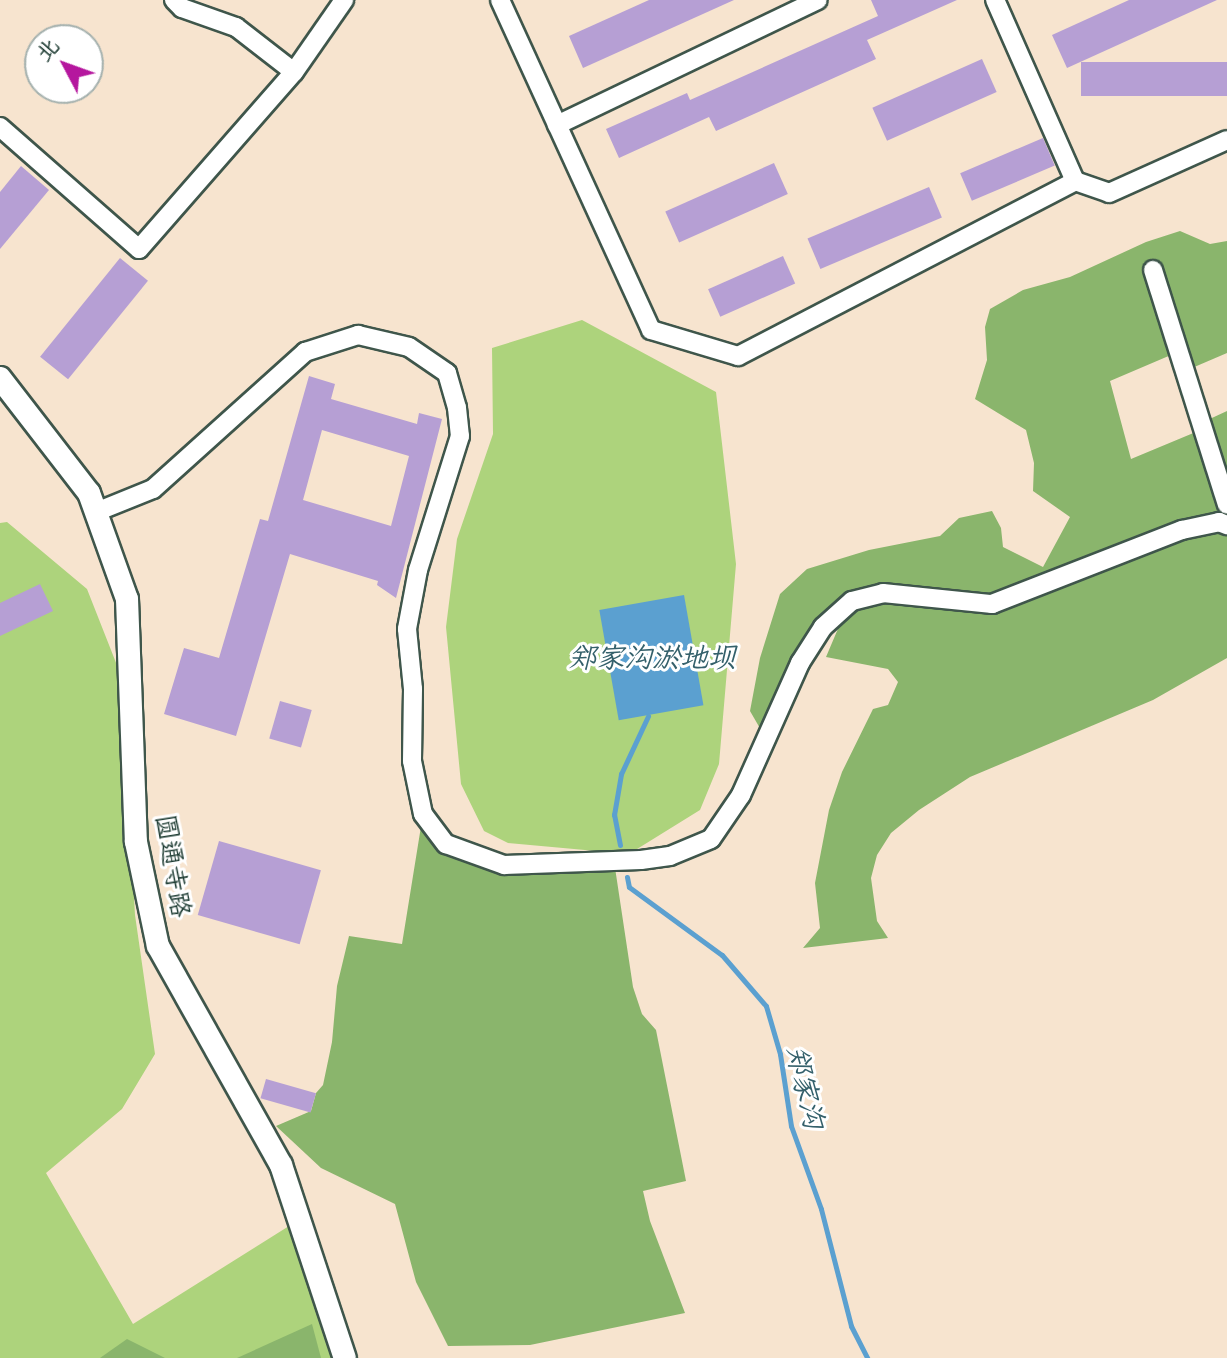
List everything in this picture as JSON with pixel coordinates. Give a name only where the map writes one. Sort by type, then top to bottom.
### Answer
[{"type":"street","points":[[174,0],[182,8],[236,27],[294,72]]},
{"type":"street","points":[[0,127],[139,249],[294,72],[344,0]]},
{"type":"street","points":[[500,0],[651,330],[738,356],[1075,181]]},
{"type":"street","points":[[557,125],[818,0]]},
{"type":"street","points":[[995,0],[1075,181],[1109,193],[1227,140]]},
{"type":"street","points":[[1153,270],[1220,458],[1227,505]]},
{"type":"street","points":[[96,512],[153,489],[305,352],[358,335],[409,347],[447,373],[457,408],[460,436],[418,570],[407,629],[413,689],[412,761],[423,814],[446,844],[504,865],[641,860],[670,856],[711,839],[741,795],[800,663],[823,627],[852,601],[883,593],[992,604],[1182,530],[1219,522],[1227,525]]},
{"type":"street","name":"圆通寺路","points":[[0,378],[89,493],[127,599],[136,842],[158,946],[281,1165],[345,1358]]},
{"type":"green space","points":[[1180,231],[1210,244],[1227,241],[1227,353],[1185,371],[1178,352],[1110,381],[1131,459],[1203,429],[1201,423],[1227,411],[1227,658],[1153,700],[970,777],[919,810],[891,833],[877,855],[871,878],[877,921],[888,938],[803,948],[820,928],[815,883],[829,810],[842,772],[873,709],[888,705],[898,682],[888,669],[826,657],[840,624],[857,609],[885,601],[916,606],[981,605],[883,593],[823,627],[765,737],[750,711],[760,658],[780,594],[807,569],[869,550],[940,536],[959,518],[992,511],[1001,528],[1003,547],[1043,567],[1070,517],[1033,491],[1034,463],[1026,430],[975,399],[987,360],[985,327],[990,309],[1023,290],[1070,277],[1146,242]]},
{"type":"green space","points":[[582,320],[716,392],[736,564],[719,764],[700,810],[629,854],[508,843],[484,831],[461,784],[446,627],[457,539],[493,434],[492,348]]},
{"type":"green space","points":[[7,522],[87,589],[122,678],[135,915],[155,1054],[122,1109],[46,1173],[133,1324],[289,1226],[332,1358],[0,1358],[0,523]]},
{"type":"green space","points":[[423,814],[446,844],[504,865],[614,861],[633,987],[642,1014],[656,1030],[686,1181],[643,1191],[650,1221],[685,1313],[530,1345],[448,1346],[416,1282],[395,1204],[321,1168],[276,1126],[311,1111],[316,1093],[323,1085],[332,1042],[337,986],[349,936],[402,944]]},
{"type":"green space","points":[[312,1324],[321,1358],[237,1358]]},
{"type":"green space","points":[[127,1339],[165,1358],[100,1358]]},
{"type":"water","name":"郑家沟淤地坝","points":[[684,595],[703,705],[619,720],[599,610]]},
{"type":"building","points":[[649,0],[734,0],[583,68],[569,36]]},
{"type":"building","points":[[871,0],[957,0],[867,40],[876,59],[716,131],[709,117],[619,158],[606,129],[687,93],[690,100],[878,16]]},
{"type":"building","points":[[1129,0],[1217,0],[1067,68],[1052,35]]},
{"type":"building","points":[[982,59],[997,92],[887,141],[872,108]]},
{"type":"building","points":[[1081,62],[1227,62],[1227,96],[1081,96]]},
{"type":"building","points":[[1043,138],[1055,166],[972,201],[960,173]]},
{"type":"building","points":[[774,163],[788,194],[679,242],[665,211]]},
{"type":"building","points":[[21,166],[49,190],[0,249],[0,192]]},
{"type":"building","points":[[929,187],[942,217],[820,269],[807,239]]},
{"type":"building","points":[[783,256],[795,283],[720,317],[708,289]]},
{"type":"building","points":[[120,258],[148,281],[68,379],[40,357]]},
{"type":"building","points":[[309,376],[335,384],[331,399],[417,424],[419,413],[442,419],[396,598],[377,585],[378,581],[290,554],[236,736],[164,714],[184,648],[219,658],[260,519],[268,521]],"holes":[[[322,430],[409,456],[391,526],[303,500]]]},
{"type":"building","points":[[40,584],[53,611],[0,636],[0,603]]},
{"type":"building","points":[[280,701],[312,710],[301,748],[269,738]]},
{"type":"building","points":[[219,841],[321,870],[300,944],[198,915]]},
{"type":"building","points":[[266,1079],[316,1093],[310,1113],[260,1098]]},
{"type":"waterway","name":"郑家沟","points":[[620,845],[614,815],[621,774],[648,716]]},
{"type":"waterway","name":"郑家沟","points":[[627,877],[629,887],[722,955],[766,1006],[780,1054],[791,1126],[821,1209],[851,1326],[867,1358]]}]
